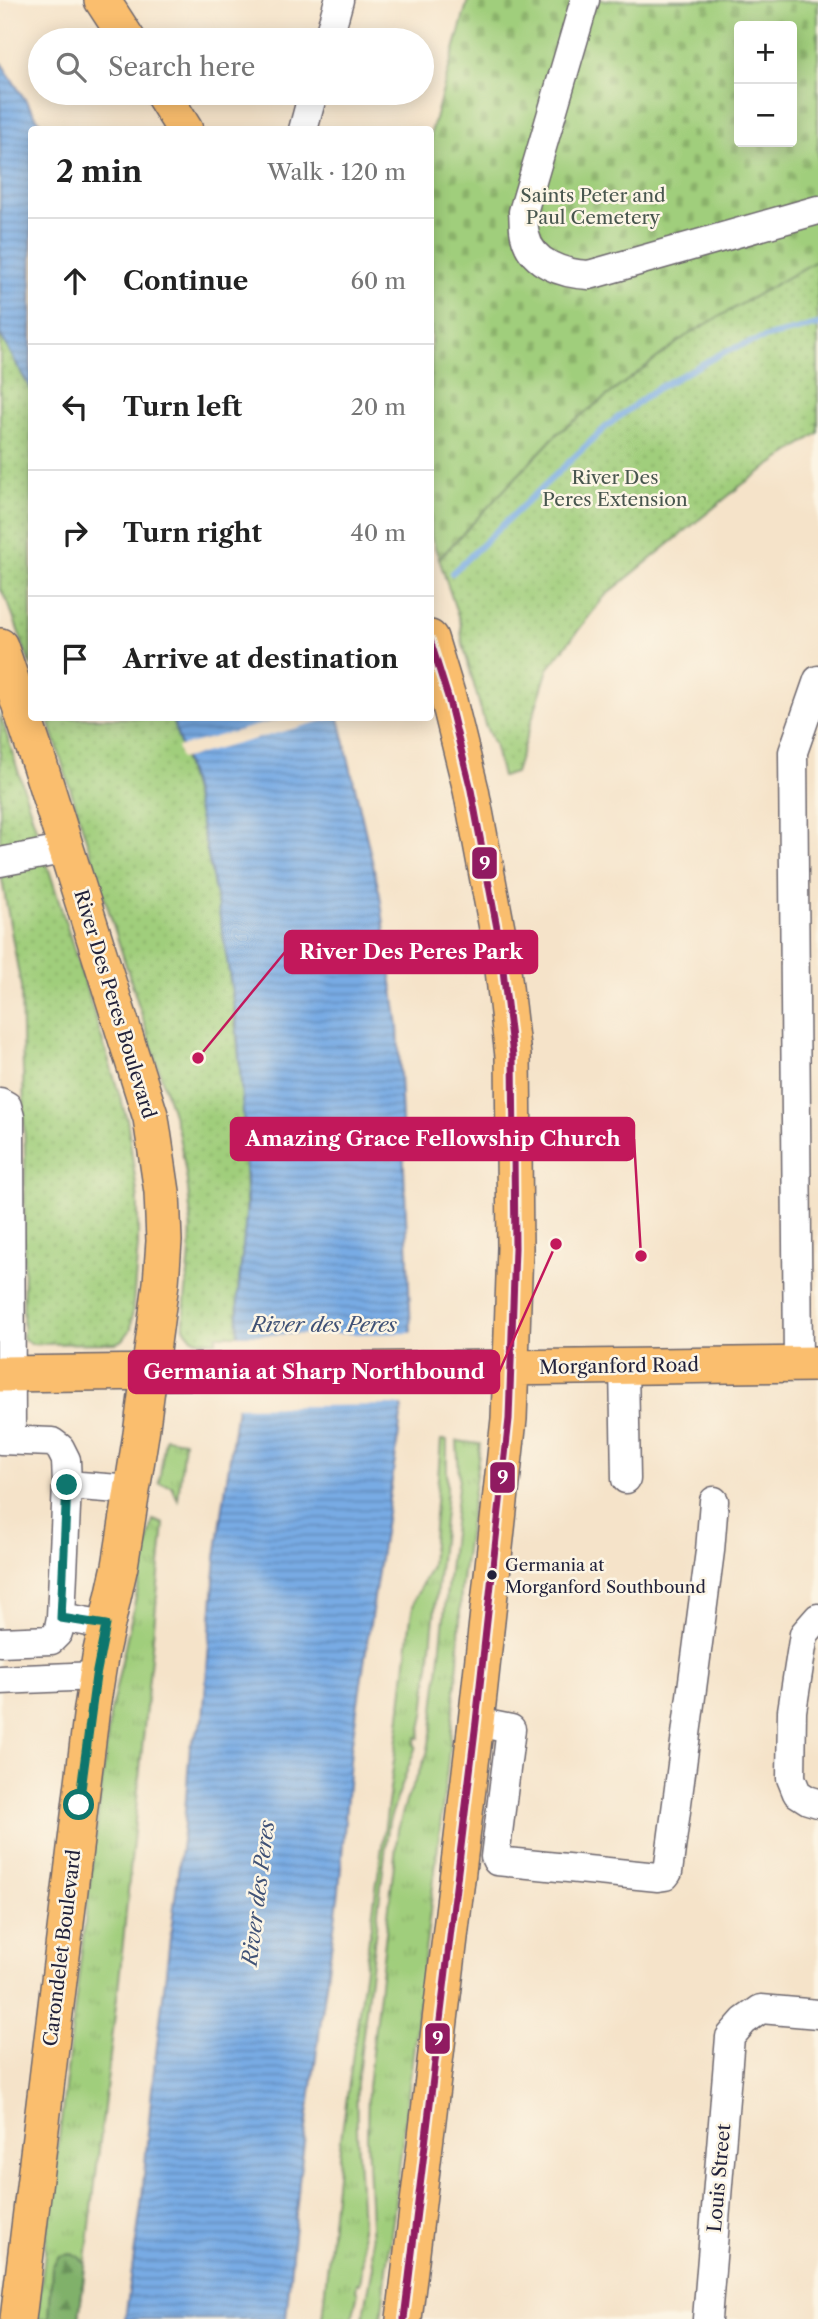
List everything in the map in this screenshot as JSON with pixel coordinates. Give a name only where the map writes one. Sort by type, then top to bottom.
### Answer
[{"type":"main road","points":[[102,0],[120,28]]},
{"type":"main road","points":[[169,105],[183,126]]},
{"type":"main road","name":"River Des Peres Boulevard","points":[[0,646],[67,849],[139,1079],[155,1139],[162,1192],[164,1241],[162,1283],[149,1372]]},
{"type":"main road","points":[[404,2319],[476,1722],[509,1419],[516,1191],[513,1056],[489,880],[468,776],[434,653]]},
{"type":"main road","name":"Morganford Road","points":[[5,1374],[808,1364]]},
{"type":"main road","name":"Carondelet Boulevard","points":[[18,2319],[96,1676],[120,1566],[149,1372]]},
{"type":"street","points":[[331,28],[339,0]]},
{"type":"street","points":[[585,0],[523,212],[525,237],[535,254],[551,267],[569,274],[589,275],[818,210]]},
{"type":"street","points":[[304,126],[310,105]]},
{"type":"street","points":[[808,1364],[793,752],[816,683]]},
{"type":"street","points":[[0,862],[67,849]]},
{"type":"street","points":[[0,1642],[51,1640],[58,1633],[67,1485],[66,1460],[60,1448],[52,1442],[5,1440],[10,1116],[4,1104]]},
{"type":"street","points":[[624,1366],[626,1479]]},
{"type":"street","points":[[67,1485],[132,1490]]},
{"type":"street","points":[[459,1856],[658,1877],[665,1876],[668,1872],[714,1501]]},
{"type":"street","points":[[61,1618],[106,1625]]},
{"type":"street","points":[[808,1798],[791,1778],[792,1711],[811,1626]]},
{"type":"street","points":[[0,1680],[96,1676]]},
{"type":"street","points":[[476,1722],[511,1728],[495,1857],[497,1861]]},
{"type":"street","name":"Louis Street","points":[[707,2319],[730,2038],[744,2021],[761,2009],[818,2014]]},
{"type":"green space","name":"Saints Peter and Paul Cemetery","points":[[468,0],[818,0],[818,260],[686,336],[557,434],[439,559],[434,545],[433,126]]},
{"type":"green space","name":"River Des Peres Extension","points":[[818,260],[818,433],[743,484],[605,596],[548,669],[515,773],[502,777],[462,641],[461,625],[439,559],[557,434],[686,336]]},
{"type":"green space","points":[[0,334],[28,385],[28,659],[0,588]]},
{"type":"green space","points":[[0,713],[127,1119],[138,1200],[138,1245],[131,1329],[123,1340],[116,1343],[30,1344],[23,1338],[25,1158],[21,987],[0,868]]},
{"type":"green space","points":[[49,721],[173,721],[189,777],[204,837],[227,958],[245,1141],[246,1203],[238,1292],[238,1335],[217,1335],[216,1341],[193,1338],[184,1327],[190,1251],[190,1204],[177,1127]]},
{"type":"green space","points":[[165,1438],[184,1441],[178,1500],[172,1486],[159,1483]]},
{"type":"green space","points":[[441,1440],[447,1440],[447,1492],[424,1715],[419,1738],[416,1737],[416,1746],[389,1821],[357,2083],[362,2274],[360,2283],[357,2283],[358,2292],[352,2319],[322,2319],[340,2146],[399,1725],[411,1616],[415,1598],[431,1566]]},
{"type":"green space","points":[[457,1441],[480,1444],[461,1588],[458,1663],[447,1770],[381,2319],[363,2319],[373,2267],[367,2138],[368,2087],[398,1829],[406,1801],[427,1754],[432,1729],[459,1477]]},
{"type":"green space","points":[[153,1520],[164,1524],[121,1963],[79,2319],[37,2319],[110,1715]]},
{"type":"green space","points":[[71,2254],[80,2257],[85,2264],[79,2319],[49,2319],[52,2267],[59,2256]]},
{"type":"water","points":[[0,61],[42,126],[28,126],[28,385],[0,334]]},
{"type":"water","name":"River des Peres","points":[[173,721],[340,721],[380,895],[398,1026],[411,1333],[398,1440],[351,1749],[339,1891],[300,2172],[286,2319],[125,2319],[141,2207],[153,2078],[184,1824],[190,1746],[203,1720],[216,1557],[237,1407],[238,1295],[247,1206],[236,1015],[221,923],[189,773]]},
{"type":"pier","points":[[274,721],[322,721],[181,759],[177,747]]},
{"type":"pier","points":[[414,1333],[405,1405],[233,1407],[235,1335]]},
{"type":"waterway","points":[[452,573],[608,425],[656,389],[728,350],[818,325]]},
{"type":"transit line","name":"9","points":[[404,2319],[476,1722],[509,1419],[515,1248],[513,1056],[500,944],[471,790],[434,653]]},
{"type":"place","name":"River Des Peres Park","points":[[198,1058]]},
{"type":"place","name":"Germania at Sharp Northbound","points":[[556,1244]]},
{"type":"place","name":"Amazing Grace Fellowship Church","points":[[641,1256]]},
{"type":"place","name":"Germania at Morganford Southbound","points":[[492,1575]]},
{"type":"route","points":[[67,1485],[61,1618],[106,1625],[96,1676],[79,1805]]}]
